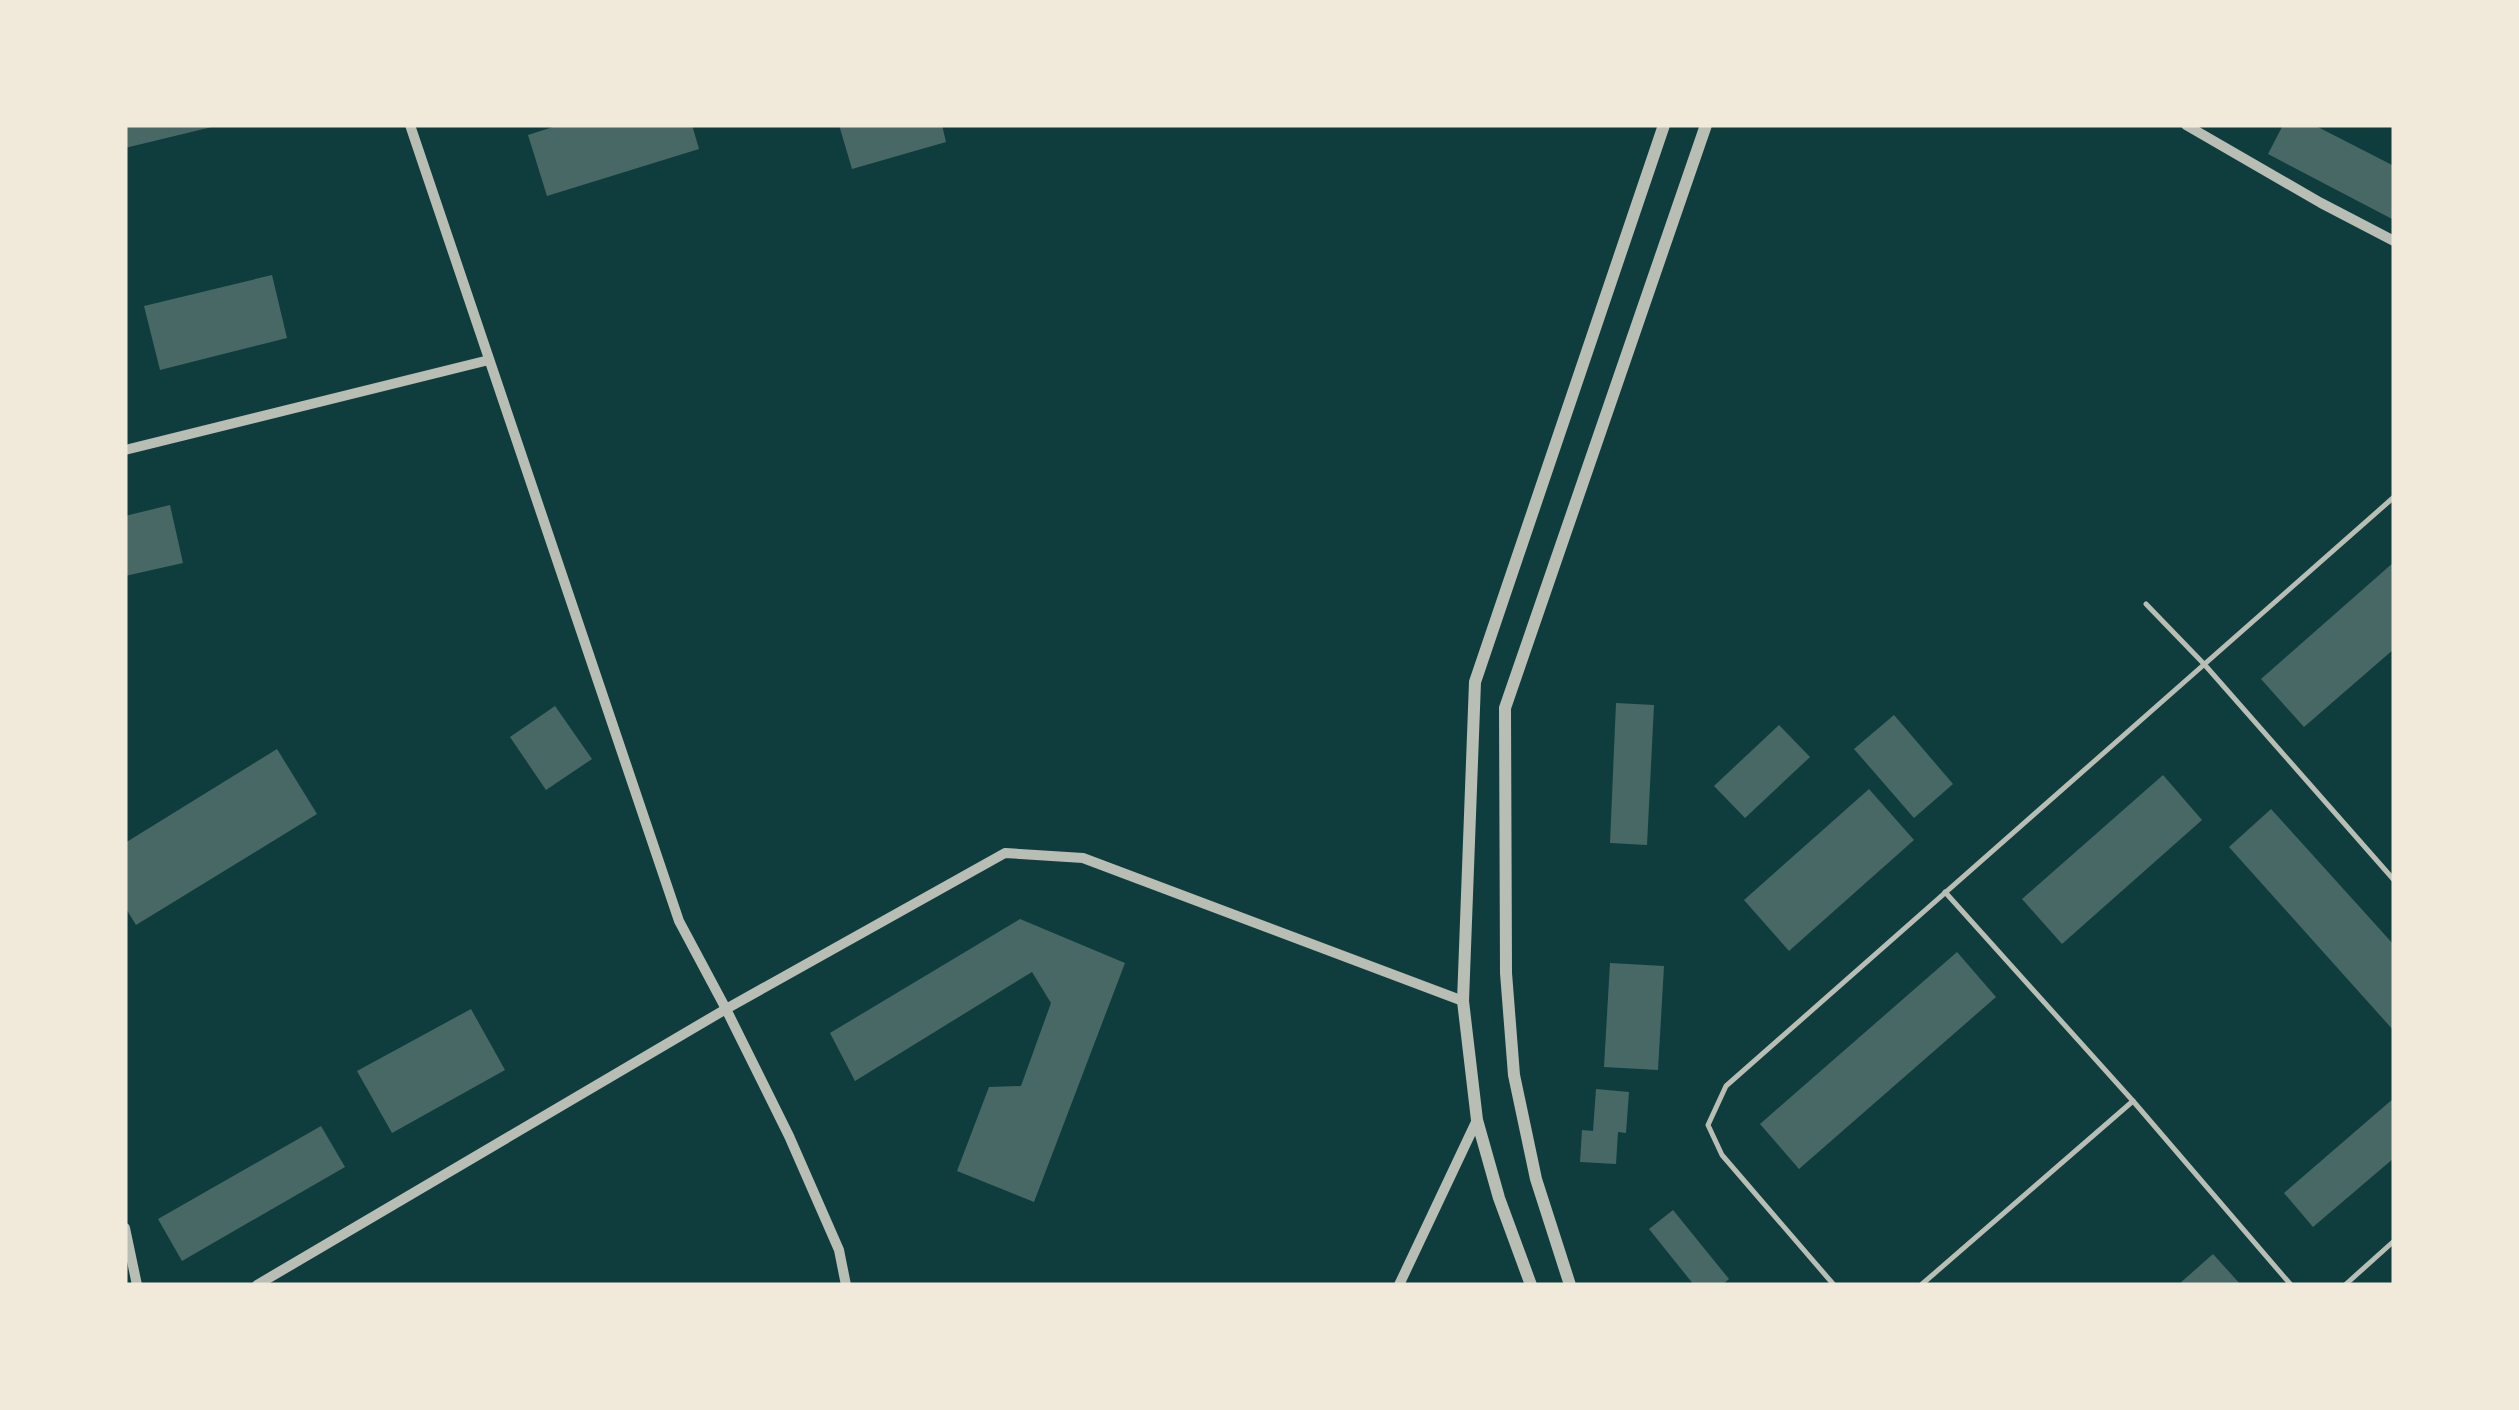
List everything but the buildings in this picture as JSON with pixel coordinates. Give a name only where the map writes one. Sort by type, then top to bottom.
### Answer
[{"type":"street","points":[[410,125],[680,921],[789,1136],[839,1250],[846,1285]]},
{"type":"street","points":[[1531,1285],[1498,1198],[1476,1120],[1464,1001],[1475,682],[1664,125]]},
{"type":"street","points":[[1570,1285],[1536,1179],[1514,1075],[1506,974],[1505,708],[1706,125]]},
{"type":"street","points":[[2186,125],[2394,241]]},
{"type":"street","points":[[125,450],[489,360]]},
{"type":"street","points":[[257,1285],[726,1009],[1005,852],[1083,858],[1464,1001]]},
{"type":"street","points":[[1400,1285],[1476,1120]]},
{"type":"street","points":[[125,1228],[136,1285]]},
{"type":"lane","points":[[1834,1285],[1722,1155],[1708,1126],[1726,1086],[2394,496]]},
{"type":"lane","points":[[2146,604],[2204,664],[2394,880]]},
{"type":"lane","points":[[1945,892],[2133,1101],[2290,1285]]},
{"type":"lane","points":[[1921,1285],[2133,1101]]},
{"type":"lane","points":[[2345,1285],[2394,1242]]}]
